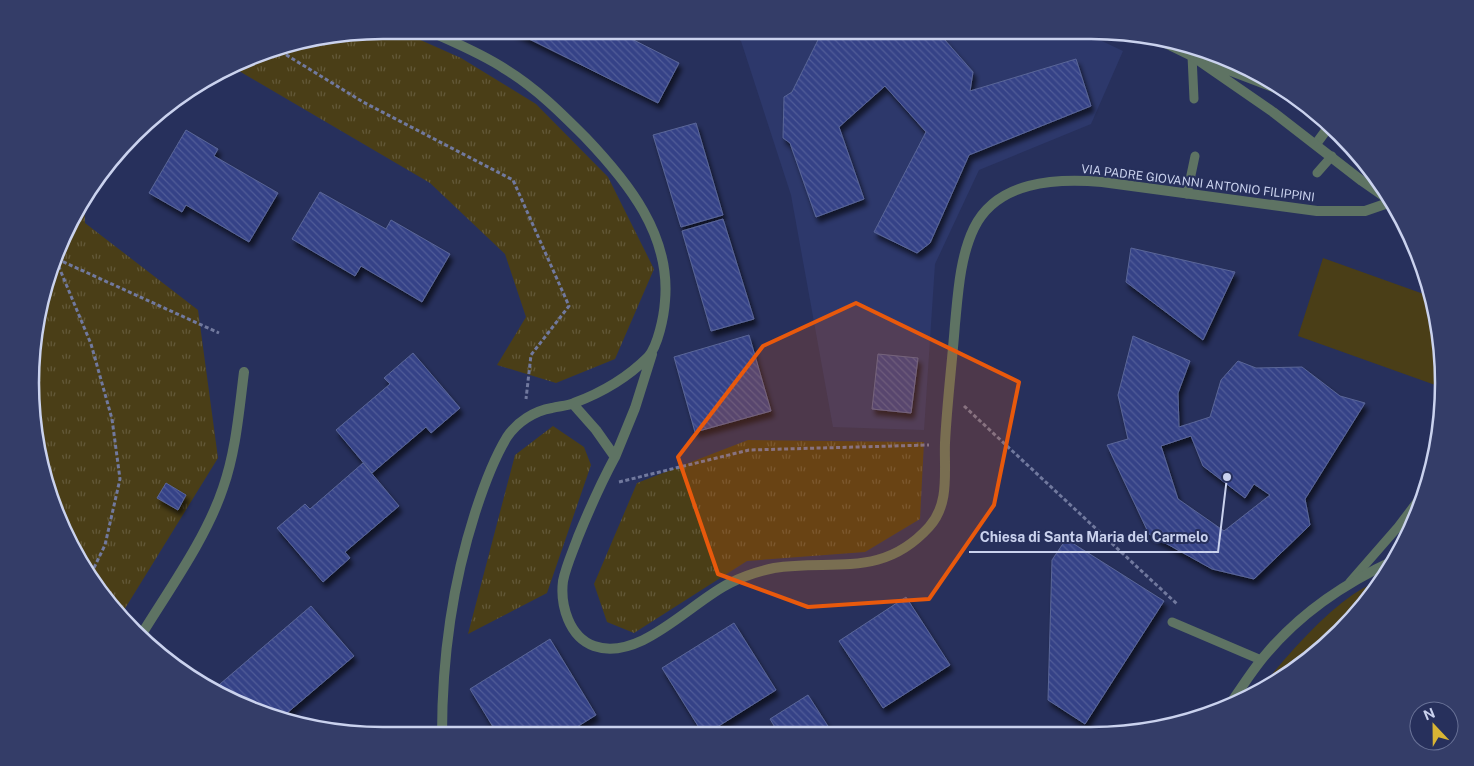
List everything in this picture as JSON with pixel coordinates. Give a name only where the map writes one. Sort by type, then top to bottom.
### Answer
[{"type":"street","name":"VIA PADRE GIOVANNI ANTONIO FILIPPINI","points":[[446,39],[490,60],[538,92],[593,145],[628,185],[654,230],[664,265],[666,284],[665,306],[635,408],[615,457],[599,487],[563,583],[563,600],[569,621],[582,639],[600,648],[613,649],[630,646],[644,640],[717,590],[748,575],[779,568],[867,563],[891,555],[930,526],[940,507],[945,485],[945,444],[949,392],[959,289],[965,254],[976,224],[983,213],[994,202],[1009,193],[1025,187],[1056,181],[1102,182],[1330,212],[1366,211],[1385,205]]},
{"type":"street","points":[[1179,50],[1231,69]]},
{"type":"street","points":[[1192,56],[1273,112],[1375,189]]},
{"type":"street","points":[[1316,144],[1325,131]]},
{"type":"street","points":[[442,727],[446,650],[454,603],[468,536],[479,501],[495,461],[512,431],[524,419],[544,410],[573,404],[625,376],[653,351]]},
{"type":"street","points":[[144,630],[201,537],[218,500],[233,450],[244,372]]},
{"type":"street","points":[[573,404],[596,430],[615,457]]},
{"type":"street","points":[[1237,695],[1261,660],[1301,618],[1348,584],[1380,570]]},
{"type":"lane","points":[[1192,56],[1194,99]]},
{"type":"lane","points":[[1187,194],[1195,156]]},
{"type":"lane","points":[[1317,173],[1332,156]]},
{"type":"lane","points":[[1348,584],[1398,528],[1411,511]]},
{"type":"lane","points":[[1172,622],[1261,660]]},
{"type":"path","points":[[284,53],[363,102],[513,180],[569,306],[531,355],[524,419]]},
{"type":"path","points":[[61,262],[219,333]]},
{"type":"path","points":[[59,266],[93,353],[112,419],[120,479],[105,545],[94,569]]},
{"type":"path","points":[[949,392],[1177,604]]},
{"type":"path","points":[[599,487],[749,450],[945,444]]},
{"type":"highlighted area","points":[[856,303],[1019,382],[994,505],[929,599],[808,607],[718,574],[678,457],[763,346]]},
{"type":"shaded area","points":[[738,39],[1098,39],[1123,51],[1091,124],[979,170],[935,264],[924,430],[833,427],[791,195],[741,41]]},
{"type":"green space","points":[[360,39],[418,39],[461,58],[536,104],[608,177],[654,269],[615,359],[556,383],[497,365],[526,317],[505,254],[430,183],[238,71],[272,57],[316,45]]},
{"type":"green space","points":[[85,212],[85,223],[198,310],[218,458],[124,610],[110,593],[85,555],[65,515],[50,472],[39,406],[39,360],[50,294],[65,251]]},
{"type":"green space","points":[[1323,258],[1424,294],[1435,360],[1435,385],[1298,336]]},
{"type":"green space","points":[[553,426],[584,447],[591,465],[547,593],[468,634],[515,455]]},
{"type":"green space","points":[[748,440],[924,442],[920,519],[865,552],[747,561],[634,633],[607,622],[594,584],[637,483]]},
{"type":"green space","points":[[1369,586],[1350,610],[1318,642],[1272,676],[1315,627],[1332,611]]},
{"type":"building","points":[[529,39],[632,39],[679,63],[658,103]]},
{"type":"building","points":[[818,39],[944,39],[973,72],[970,91],[1076,59],[1091,106],[969,155],[930,243],[917,253],[874,232],[926,132],[885,86],[839,127],[864,199],[816,217],[790,143],[783,138],[784,97],[792,92]]},
{"type":"building","points":[[696,123],[723,215],[681,227],[653,135]]},
{"type":"building","points":[[186,130],[218,149],[214,156],[278,193],[249,242],[186,205],[182,212],[149,193]]},
{"type":"building","points":[[320,192],[386,229],[391,220],[450,254],[422,302],[361,266],[355,276],[292,239]]},
{"type":"building","points":[[723,219],[754,319],[711,331],[682,231]]},
{"type":"building","points":[[1131,248],[1235,272],[1203,340],[1126,282]]},
{"type":"building","points":[[749,335],[771,411],[695,432],[674,357]]},
{"type":"building","points":[[1133,336],[1190,361],[1178,393],[1179,427],[1210,417],[1221,380],[1238,361],[1256,368],[1302,367],[1340,396],[1365,403],[1305,499],[1310,525],[1254,579],[1212,569],[1149,534],[1107,445],[1128,439],[1118,395]],"holes":[[[1191,436],[1203,466],[1245,498],[1254,484],[1270,495],[1224,531],[1178,499],[1161,446]]]},
{"type":"building","points":[[413,353],[460,408],[431,433],[426,427],[372,473],[336,430],[390,384],[384,378]]},
{"type":"building","points":[[878,354],[918,358],[911,413],[872,409]]},
{"type":"building","points":[[363,463],[399,506],[345,552],[350,558],[323,582],[277,528],[305,504],[310,509]]},
{"type":"building","points":[[166,483],[186,495],[178,510],[157,498]]},
{"type":"building","points":[[1066,539],[1164,601],[1085,724],[1048,700],[1052,560]]},
{"type":"building","points":[[906,597],[950,665],[883,708],[839,641]]},
{"type":"building","points":[[311,606],[354,656],[286,714],[251,701],[219,685]]},
{"type":"building","points":[[734,623],[776,690],[717,727],[699,727],[662,668]]},
{"type":"building","points":[[550,639],[596,715],[577,727],[493,727],[470,689]]},
{"type":"building","points":[[808,695],[829,727],[775,727],[770,719]]},
{"type":"place","name":"Chiesa di Santa Maria del Carmelo","points":[[1227,477]]}]
